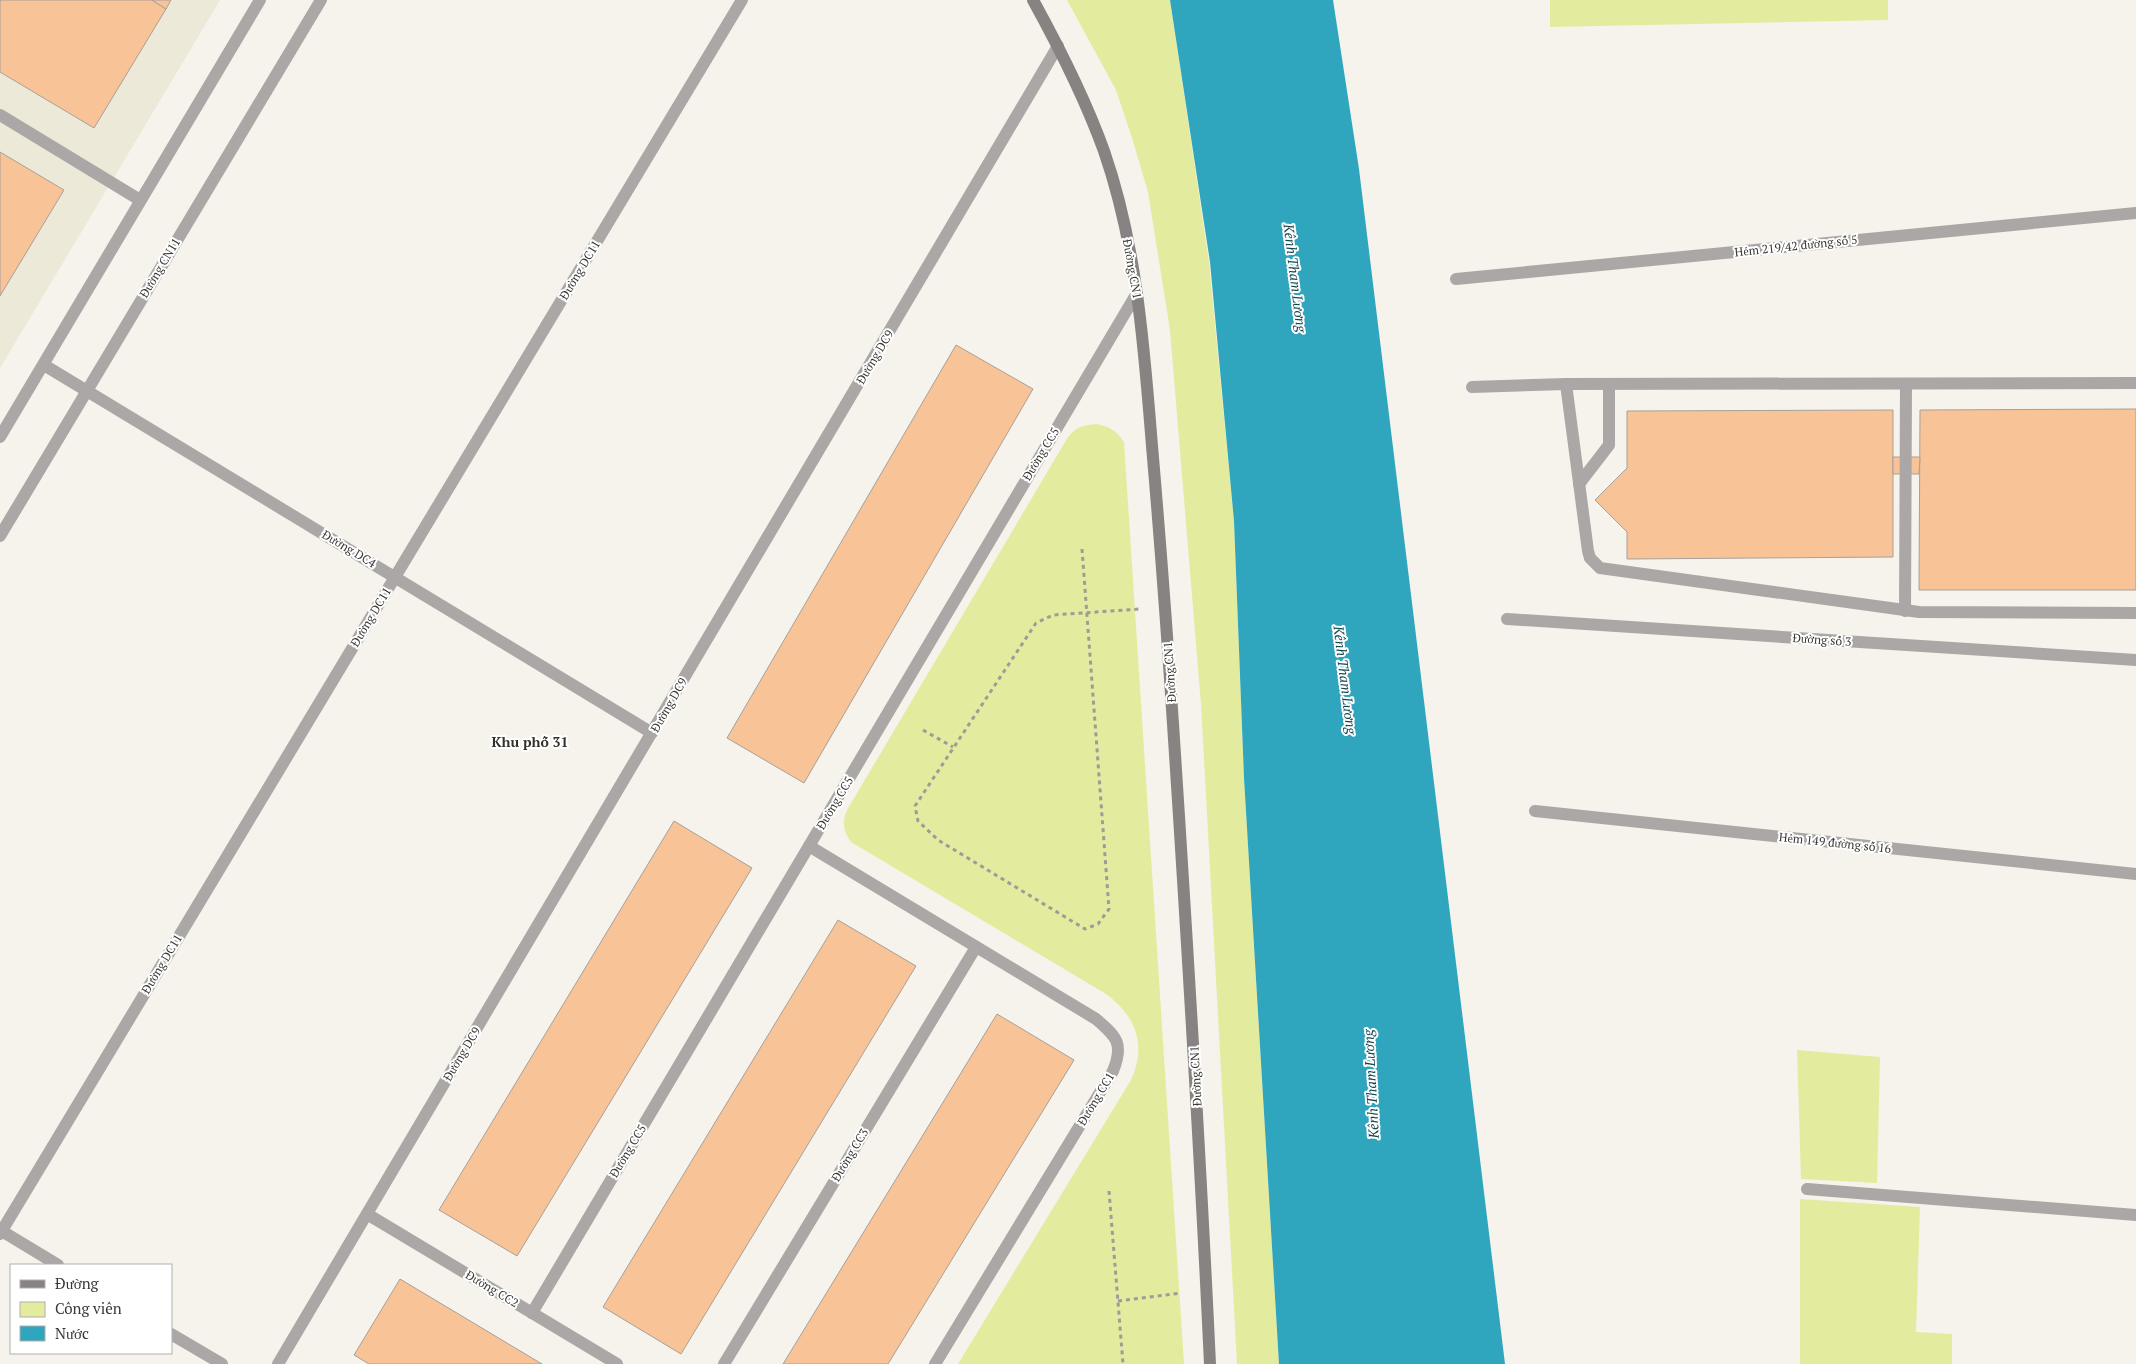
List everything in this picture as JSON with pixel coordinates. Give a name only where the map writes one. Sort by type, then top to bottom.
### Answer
[{"type":"street","points":[[0,437],[260,0]]},
{"type":"street","name":"Đường CN11","points":[[0,536],[321,0]]},
{"type":"street","name":"Đường DC11","points":[[0,1232],[742,0]]},
{"type":"street","name":"Đường CN1","points":[[1033,0],[1058,46],[1084,102],[1104,152],[1121,211],[1137,293],[1146,370],[1165,607],[1194,1048],[1210,1364]]},
{"type":"street","name":"Đường DC9","points":[[278,1364],[1058,46]]},
{"type":"street","points":[[0,115],[140,200]]},
{"type":"street","name":"Hẻm 219/42 đường số 5","points":[[1456,279],[2136,213]]},
{"type":"street","name":"Đường CC5","points":[[532,1313],[1137,293]]},
{"type":"street","name":"Đường DC4","points":[[44,365],[652,733]]},
{"type":"street","points":[[1472,387],[1566,384],[2136,383]]},
{"type":"street","points":[[1566,384],[1588,551],[1590,558],[1600,568],[1905,610],[2136,613]]},
{"type":"street","points":[[1579,484],[1609,445],[1609,384]]},
{"type":"street","points":[[1905,610],[1906,384]]},
{"type":"street","name":"Đường số 3","points":[[1507,619],[2136,660]]},
{"type":"street","name":"Hẻm 149 đường số 16","points":[[1535,811],[2136,874]]},
{"type":"street","name":"Đường CC1","points":[[809,846],[1096,1019],[1110,1031],[1118,1043],[1119,1057],[1113,1071],[935,1364]]},
{"type":"street","name":"Đường CC3","points":[[724,1364],[976,947]]},
{"type":"street","points":[[1807,1189],[2136,1215]]},
{"type":"street","name":"Đường CC2","points":[[367,1214],[617,1364]]},
{"type":"street","points":[[0,1232],[56,1264]]},
{"type":"street","points":[[172,1335],[222,1364]]},
{"type":"path","points":[[1082,550],[1088,614],[1108,908],[1098,924],[1085,929],[938,840],[918,821],[915,806],[1036,623],[1053,615],[1088,614],[1165,607]]},
{"type":"path","points":[[923,730],[953,747]]},
{"type":"path","points":[[1108,1191],[1123,1364]]},
{"type":"path","points":[[1118,1301],[1206,1290]]},
{"type":"shaded area","points":[[0,0],[220,0],[0,368]]},
{"type":"green space","points":[[1067,0],[1170,0],[1209,262],[1234,521],[1244,778],[1279,1364],[1237,1364],[1201,704],[1170,330],[1148,192],[1132,138],[1116,90]]},
{"type":"green space","points":[[1550,0],[1888,0],[1888,20],[1550,27]]},
{"type":"green space","points":[[1097,424],[1112,430],[1124,442],[1184,1364],[958,1364],[1131,1080],[1138,1055],[1136,1032],[1125,1012],[1106,994],[851,842],[846,834],[844,819],[847,810],[1068,437],[1080,427]]},
{"type":"green space","points":[[1797,1050],[1880,1057],[1877,1183],[1801,1179]]},
{"type":"green space","points":[[1800,1199],[1920,1207],[1916,1332],[1952,1334],[1952,1364],[1800,1364]]},
{"type":"water","name":"Kênh Tham Lương","points":[[1170,0],[1333,0],[1359,169],[1505,1364],[1279,1364],[1244,778],[1234,521],[1210,262]]},
{"type":"building","points":[[0,0],[152,0],[166,9],[94,128],[0,72]]},
{"type":"building","points":[[152,0],[171,0],[166,9]]},
{"type":"building","points":[[0,152],[64,190],[0,296]]},
{"type":"building","points":[[956,345],[1033,389],[804,783],[727,738]]},
{"type":"building","points":[[2136,409],[2136,590],[1919,590],[1920,410]]},
{"type":"building","points":[[1893,410],[1893,557],[1627,559],[1627,532],[1595,500],[1627,468],[1627,411]]},
{"type":"building","points":[[1893,457],[1920,457],[1919,474],[1893,474]]},
{"type":"building","points":[[674,821],[752,868],[517,1256],[439,1210]]},
{"type":"building","points":[[838,920],[916,966],[681,1354],[603,1307]]},
{"type":"building","points":[[997,1014],[1074,1060],[888,1364],[783,1364]]},
{"type":"building","points":[[400,1279],[542,1364],[369,1364],[354,1355]]},
{"type":"district","name":"Khu phố 31","points":[[530,742]]}]
